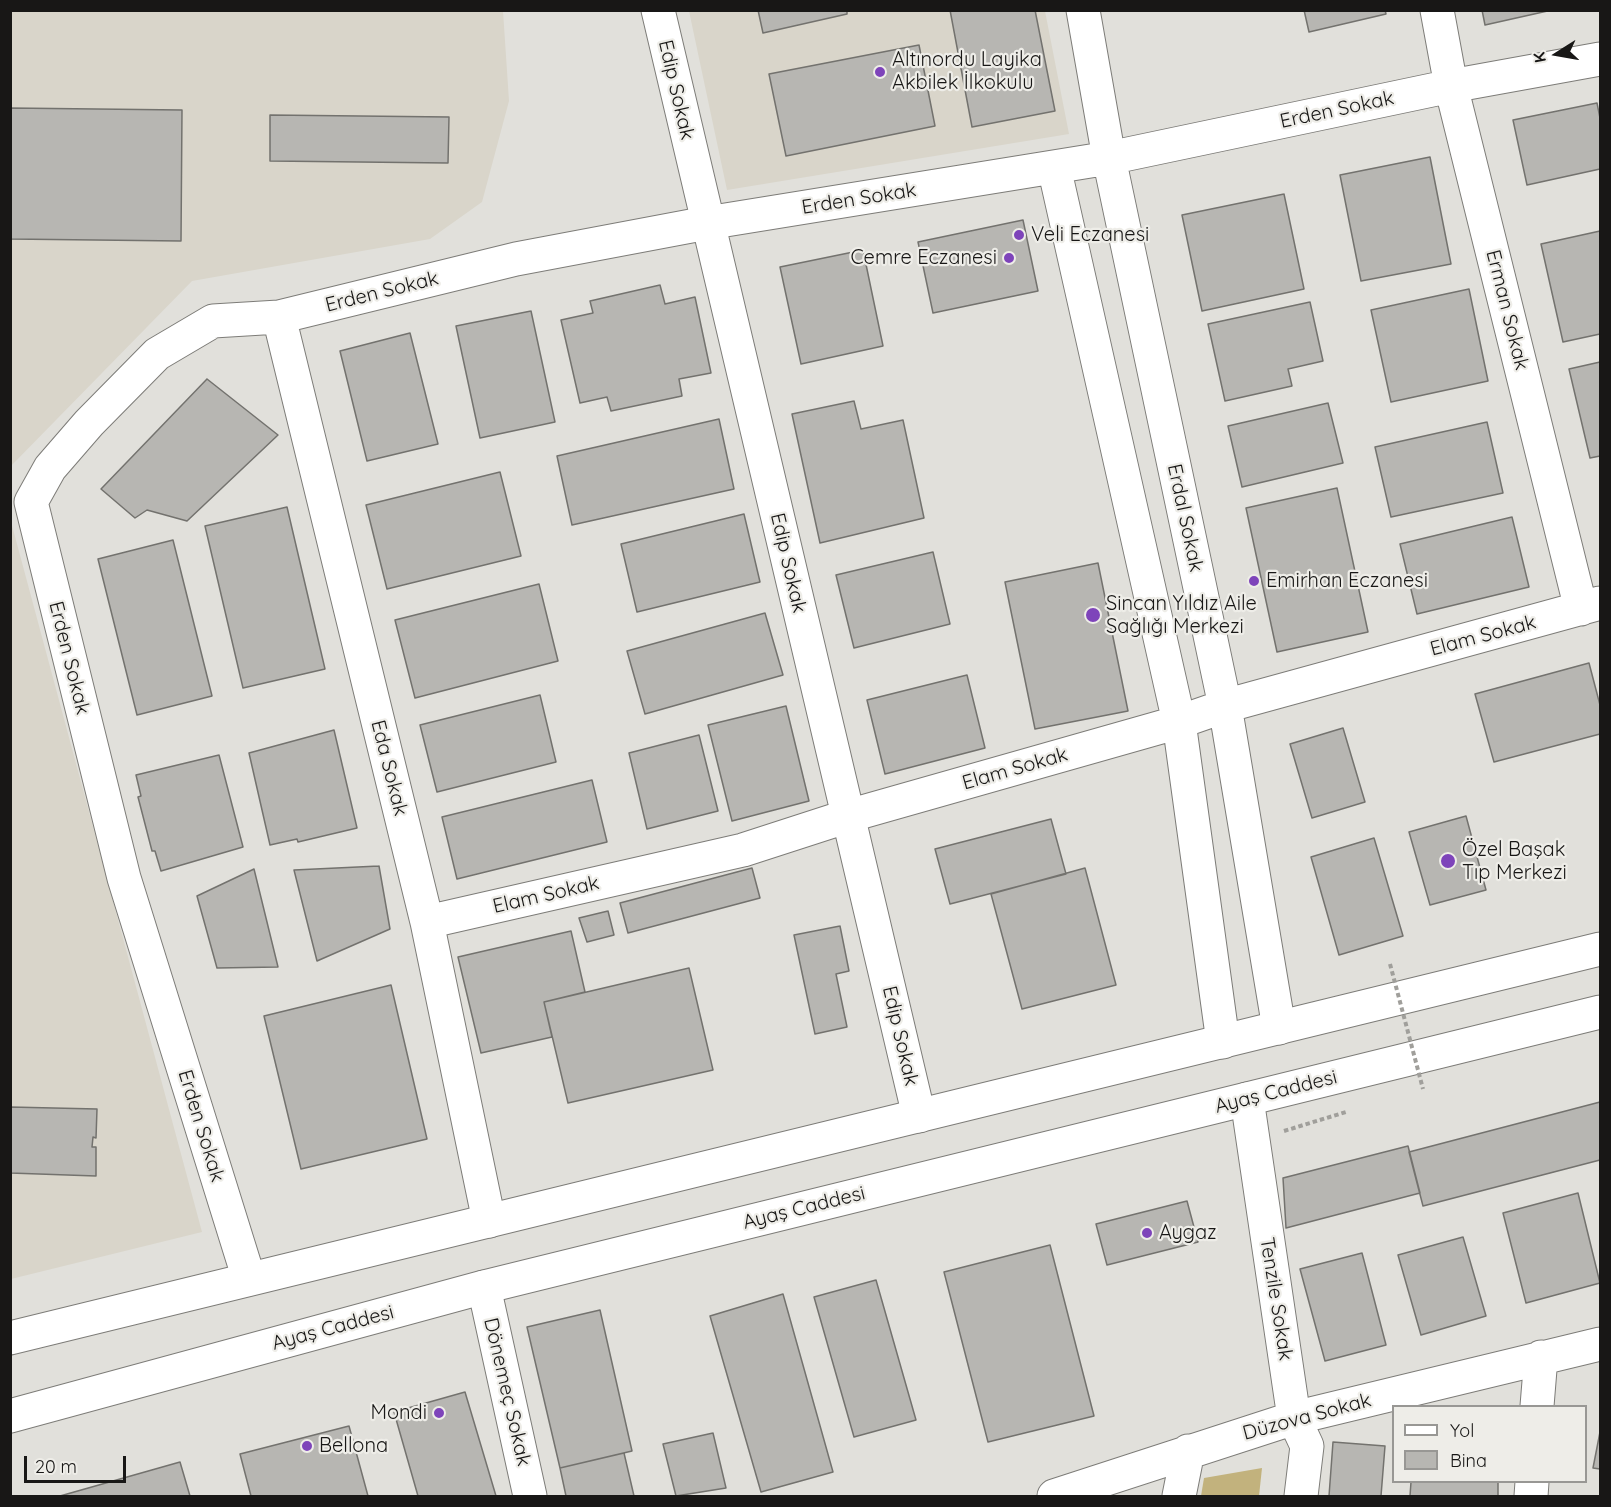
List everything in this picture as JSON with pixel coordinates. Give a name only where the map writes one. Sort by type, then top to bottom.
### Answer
[{"type":"street","name":"Edip Sokak","points":[[658,10],[706,223],[919,1116]]},
{"type":"street","name":"Erdal Sokak","points":[[1083,10],[1109,158],[1225,706],[1279,1028]]},
{"type":"street","name":"Erman Sokak","points":[[1437,10],[1451,86],[1591,606]]},
{"type":"street","name":"Erden Sokak","points":[[249,1279],[124,878],[31,502],[50,468],[89,423],[156,354],[213,321],[279,317],[516,259],[706,223],[1109,158],[1451,86],[1600,59]]},
{"type":"street","points":[[1054,167],[1179,722],[1223,1042]]},
{"type":"street","name":"Eda Sokak","points":[[279,317],[427,922],[489,1221]]},
{"type":"street","name":"Elam Sokak","points":[[427,922],[743,850],[848,816],[1179,722],[1225,706],[1591,606]]},
{"type":"street","points":[[10,1338],[1600,949]]},
{"type":"street","name":"Ayaş Caddesi","points":[[10,1416],[484,1287],[1600,1012]]},
{"type":"street","name":"Tenzile Sokak","points":[[1247,1099],[1294,1418],[1307,1446],[1301,1497]]},
{"type":"street","name":"Dönemeç Sokak","points":[[484,1287],[530,1497]]},
{"type":"street","name":"Düzova Sokak","points":[[1053,1497],[1294,1418],[1600,1344]]},
{"type":"street","points":[[1537,1405],[1541,1357]]},
{"type":"street","points":[[1179,1497],[1188,1451]]},
{"type":"path","points":[[1390,964],[1423,1089],[1411,1093]]},
{"type":"path","points":[[1252,1141],[1354,1110]]},
{"type":"shaded area","points":[[11,11],[503,11],[509,101],[482,202],[430,239],[192,281],[11,466]]},
{"type":"shaded area","name":"Altınordu Layika Akbilek İlkokulu","points":[[689,11],[1045,11],[1069,134],[727,190]]},
{"type":"shaded area","points":[[10,518],[202,1232],[11,1279],[10,1279]]},
{"type":"shaded area","points":[[1262,1468],[1259,1496],[1201,1496],[1204,1478]]},
{"type":"building","points":[[758,10],[847,10],[847,14],[763,33]]},
{"type":"building","points":[[950,10],[1035,10],[1055,111],[972,127]]},
{"type":"building","points":[[1304,10],[1385,10],[1386,14],[1309,32]]},
{"type":"building","points":[[1482,10],[1552,10],[1485,25]]},
{"type":"building","points":[[919,45],[935,126],[786,156],[769,74]]},
{"type":"building","points":[[1597,103],[1600,118],[1600,169],[1527,185],[1513,120]]},
{"type":"building","points":[[10,108],[182,110],[181,241],[10,239]]},
{"type":"building","points":[[270,115],[449,117],[448,163],[270,161]]},
{"type":"building","points":[[1430,157],[1451,264],[1361,281],[1340,175]]},
{"type":"building","points":[[1284,194],[1304,289],[1202,311],[1182,215]]},
{"type":"building","points":[[1023,220],[1038,291],[933,313],[918,242]]},
{"type":"building","points":[[1600,231],[1600,334],[1563,342],[1541,244]]},
{"type":"building","points":[[863,250],[883,346],[801,364],[780,267]]},
{"type":"building","points":[[660,285],[665,304],[695,297],[711,373],[679,379],[682,396],[611,411],[607,397],[580,403],[561,320],[593,313],[590,301]]},
{"type":"building","points":[[1469,289],[1488,381],[1391,402],[1371,310]]},
{"type":"building","points":[[1310,302],[1323,361],[1288,369],[1292,386],[1225,401],[1208,324]]},
{"type":"building","points":[[531,311],[555,422],[480,438],[456,326]]},
{"type":"building","points":[[410,333],[438,444],[367,461],[340,351]]},
{"type":"building","points":[[1600,362],[1600,456],[1590,458],[1569,369]]},
{"type":"building","points":[[207,379],[278,435],[187,521],[147,510],[135,518],[101,489]]},
{"type":"building","points":[[854,401],[861,429],[903,420],[924,518],[820,543],[792,414]]},
{"type":"building","points":[[1328,403],[1343,463],[1242,487],[1228,426]]},
{"type":"building","points":[[719,419],[734,489],[572,525],[557,456]]},
{"type":"building","points":[[1487,422],[1503,493],[1391,517],[1375,447]]},
{"type":"building","points":[[500,472],[521,556],[387,589],[366,505]]},
{"type":"building","points":[[1337,488],[1368,632],[1277,652],[1246,508]]},
{"type":"building","points":[[287,507],[325,669],[243,688],[205,526]]},
{"type":"building","points":[[744,514],[760,582],[637,612],[621,544]]},
{"type":"building","points":[[1512,517],[1529,587],[1417,614],[1400,544]]},
{"type":"building","points":[[173,540],[212,696],[137,715],[98,559]]},
{"type":"building","points":[[933,552],[950,624],[854,648],[836,575]]},
{"type":"building","points":[[1098,563],[1128,711],[1035,729],[1005,582]]},
{"type":"building","points":[[539,584],[558,661],[415,698],[395,620]]},
{"type":"building","points":[[765,613],[783,675],[645,714],[627,651]]},
{"type":"building","points":[[1589,663],[1600,705],[1600,734],[1494,762],[1475,694]]},
{"type":"building","points":[[967,675],[985,748],[885,774],[867,700]]},
{"type":"building","points":[[540,695],[556,762],[437,792],[420,725]]},
{"type":"building","points":[[786,706],[809,801],[732,821],[708,725]]},
{"type":"building","points":[[1343,728],[1365,802],[1312,818],[1290,744]]},
{"type":"building","points":[[334,730],[357,828],[298,842],[297,839],[270,845],[249,753]]},
{"type":"building","points":[[699,735],[718,811],[647,829],[629,753]]},
{"type":"building","points":[[219,755],[243,847],[161,871],[155,851],[152,851],[138,797],[141,796],[136,775]]},
{"type":"building","points":[[592,780],[607,842],[457,879],[442,817]]},
{"type":"building","name":"Özel Başak Tıp Merkezi","points":[[1466,816],[1486,890],[1430,905],[1409,832]]},
{"type":"building","points":[[1051,819],[1066,874],[950,904],[935,849]]},
{"type":"building","points":[[1374,838],[1403,936],[1339,955],[1311,857]]},
{"type":"building","points":[[379,866],[390,929],[317,961],[294,870]]},
{"type":"building","points":[[752,868],[760,898],[628,933],[620,903]]},
{"type":"building","points":[[1085,868],[1116,985],[1022,1009],[991,894]]},
{"type":"building","points":[[254,869],[278,967],[217,968],[197,896]]},
{"type":"building","points":[[608,911],[614,935],[587,942],[579,918]]},
{"type":"building","points":[[840,926],[849,971],[836,974],[847,1027],[815,1034],[794,935]]},
{"type":"building","points":[[571,931],[585,992],[544,1002],[552,1037],[481,1053],[458,957]]},
{"type":"building","points":[[689,968],[713,1070],[568,1103],[544,1002]]},
{"type":"building","points":[[391,985],[427,1139],[301,1169],[264,1016]]},
{"type":"building","points":[[1600,1102],[1600,1160],[1423,1206],[1409,1152]]},
{"type":"building","points":[[10,1107],[97,1109],[96,1138],[93,1137],[92,1147],[96,1147],[96,1176],[10,1173]]},
{"type":"building","points":[[1408,1146],[1420,1193],[1286,1228],[1283,1178]]},
{"type":"building","points":[[1578,1193],[1600,1283],[1526,1303],[1503,1213]]},
{"type":"building","points":[[1187,1201],[1198,1242],[1107,1265],[1096,1224]]},
{"type":"building","points":[[1463,1237],[1486,1316],[1421,1335],[1398,1255]]},
{"type":"building","points":[[1050,1245],[1094,1416],[988,1442],[944,1272]]},
{"type":"building","points":[[1362,1253],[1386,1345],[1325,1361],[1300,1269]]},
{"type":"building","points":[[876,1280],[916,1420],[854,1437],[814,1297]]},
{"type":"building","points":[[783,1294],[833,1472],[761,1492],[710,1316]]},
{"type":"building","points":[[600,1310],[632,1451],[560,1468],[527,1327]]},
{"type":"building","points":[[465,1392],[496,1496],[418,1496],[394,1412]]},
{"type":"building","points":[[349,1426],[368,1496],[251,1496],[240,1454]]},
{"type":"building","points":[[1600,1432],[1600,1469],[1593,1468]]},
{"type":"building","points":[[713,1433],[726,1488],[676,1496],[663,1444]]},
{"type":"building","points":[[1333,1442],[1385,1446],[1381,1496],[1329,1496]]},
{"type":"building","points":[[624,1453],[634,1496],[566,1496],[560,1468]]},
{"type":"building","points":[[180,1462],[190,1496],[60,1496]]},
{"type":"building","points":[[1411,1483],[1498,1483],[1498,1496],[1410,1496]]},
{"type":"place","name":"Altınordu Layika Akbilek İlkokulu","points":[[880,72]]},
{"type":"place","name":"Veli Eczanesi","points":[[1019,235]]},
{"type":"place","name":"Cemre Eczanesi","points":[[1009,258]]},
{"type":"place","name":"Emirhan Eczanesi","points":[[1254,581]]},
{"type":"place","name":"Sincan Yıldız Aile Sağlığı Merkezi","points":[[1093,615]]},
{"type":"place","name":"Özel Başak Tıp Merkezi","points":[[1448,861]]},
{"type":"place","name":"Aygaz","points":[[1147,1233]]},
{"type":"place","name":"Mondi","points":[[439,1413]]},
{"type":"place","name":"Bellona","points":[[307,1446]]}]
